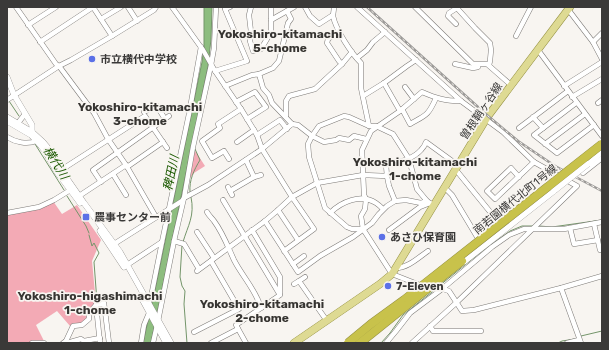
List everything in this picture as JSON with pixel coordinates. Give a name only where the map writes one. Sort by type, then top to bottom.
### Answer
[{"type":"highway","points":[[348,343],[602,143]]},
{"type":"highway","points":[[361,343],[602,151]]},
{"type":"highway","points":[[366,343],[401,311]]},
{"type":"main road","name":"曽根鞘ヶ谷線","points":[[294,343],[380,284],[394,271],[430,203],[445,188],[486,120],[568,8]]},
{"type":"street","points":[[16,7],[56,64],[94,113],[108,139],[156,217]]},
{"type":"street","points":[[28,25],[56,7]]},
{"type":"street","points":[[40,42],[93,7],[112,36]]},
{"type":"street","points":[[101,19],[121,7]]},
{"type":"street","points":[[128,7],[137,21]]},
{"type":"street","points":[[172,7],[202,49],[241,109],[255,133],[262,149],[314,229],[284,251]]},
{"type":"street","points":[[153,343],[158,325],[214,48],[216,7]]},
{"type":"street","points":[[215,71],[247,61],[225,9],[230,7]]},
{"type":"street","points":[[251,7],[249,15],[251,32],[250,41],[252,50],[261,49],[271,32],[270,7]]},
{"type":"street","points":[[271,20],[294,7]]},
{"type":"street","points":[[305,7],[310,16],[319,24],[333,15]]},
{"type":"street","points":[[334,7],[333,15],[339,31],[361,63],[361,88],[369,126]]},
{"type":"street","points":[[357,7],[461,101],[503,132],[534,162],[577,186],[412,343]]},
{"type":"street","points":[[415,7],[473,64],[489,65],[511,85]]},
{"type":"street","points":[[516,36],[531,7]]},
{"type":"street","points":[[10,98],[59,66],[137,21],[154,8]]},
{"type":"street","points":[[456,24],[448,16],[449,13],[456,8],[490,43],[491,50],[489,65]]},
{"type":"street","points":[[568,8],[593,42],[602,59]]},
{"type":"street","points":[[225,86],[273,68],[280,61],[288,23],[291,18],[287,11]]},
{"type":"street","points":[[339,31],[328,39],[327,43],[342,64]]},
{"type":"street","points":[[357,58],[385,32]]},
{"type":"street","points":[[593,42],[602,33]]},
{"type":"street","points":[[142,343],[144,325],[170,209],[202,49]]},
{"type":"street","points":[[538,50],[602,136]]},
{"type":"street","points":[[286,117],[286,101],[288,96],[315,89],[342,64],[352,52]]},
{"type":"street","points":[[363,96],[416,60]]},
{"type":"street","points":[[564,86],[602,62]]},
{"type":"street","points":[[455,64],[473,68],[478,66],[478,64]]},
{"type":"street","points":[[259,74],[263,88],[269,95],[272,103],[292,124],[298,125],[312,136],[324,142],[339,138],[349,140],[354,136],[366,139]]},
{"type":"street","points":[[7,77],[10,98],[25,114],[32,125],[32,134]]},
{"type":"street","points":[[572,97],[602,79]]},
{"type":"street","points":[[384,83],[410,124],[427,115],[436,98]]},
{"type":"street","points":[[405,87],[414,99]]},
{"type":"street","points":[[519,128],[568,91]]},
{"type":"street","points":[[236,102],[255,92],[266,107],[247,119]]},
{"type":"street","points":[[461,101],[436,98],[422,92],[401,110],[371,130],[366,139],[362,150],[364,195],[366,199],[365,209],[361,216],[363,229],[394,271],[420,285],[434,286],[449,291],[462,311],[474,310],[602,276]]},
{"type":"street","points":[[576,103],[534,135],[557,153],[594,125]]},
{"type":"street","points":[[101,182],[93,170],[167,117],[157,106],[144,112]]},
{"type":"street","points":[[229,159],[224,151],[212,158],[202,141],[220,128],[218,124],[241,109]]},
{"type":"street","points":[[18,123],[25,114]]},
{"type":"street","points":[[545,144],[585,114]]},
{"type":"street","points":[[59,171],[145,116],[167,148]]},
{"type":"street","points":[[363,229],[352,229],[346,227],[325,208],[309,157],[308,144],[319,126],[344,116],[369,126],[376,126],[393,134],[408,159],[417,189],[430,203]]},
{"type":"street","points":[[7,117],[18,123],[43,142],[52,153],[59,171]]},
{"type":"street","points":[[533,117],[543,128]]},
{"type":"street","points":[[237,142],[280,120],[287,129]]},
{"type":"street","points":[[7,121],[32,134],[84,208],[111,244],[120,252],[165,339],[171,343]]},
{"type":"street","points":[[111,244],[170,209],[246,160],[292,124]]},
{"type":"street","points":[[7,137],[12,140],[22,142],[32,142],[36,140]]},
{"type":"street","points":[[79,196],[163,142]]},
{"type":"street","points":[[395,201],[389,186],[386,165],[408,159],[421,151],[426,142],[457,168],[500,224]]},
{"type":"street","name":"南若園横代北町1号線","points":[[344,343],[500,224],[602,143]]},
{"type":"street","name":"南若園横代北町1号線","points":[[361,343],[588,164],[602,151]]},
{"type":"street","points":[[583,173],[602,158]]},
{"type":"street","points":[[246,160],[254,177]]},
{"type":"street","points":[[519,177],[511,168],[487,191],[495,199],[519,177],[534,162]]},
{"type":"street","points":[[112,174],[126,195]]},
{"type":"street","points":[[230,191],[261,174]]},
{"type":"street","points":[[174,241],[184,244],[198,270],[245,236],[292,197],[317,183],[363,175],[387,176]]},
{"type":"street","points":[[445,188],[452,195],[479,240]]},
{"type":"street","points":[[72,189],[79,196],[111,244],[149,308]]},
{"type":"street","points":[[7,213],[39,207],[72,189]]},
{"type":"street","points":[[330,213],[335,208],[346,202],[357,199],[366,199],[376,203],[383,209]]},
{"type":"street","points":[[222,200],[280,295]]},
{"type":"street","points":[[264,221],[298,272],[320,256],[353,237],[372,223],[383,209],[395,201],[406,200],[430,203]]},
{"type":"street","points":[[389,230],[420,207],[430,203]]},
{"type":"street","points":[[278,210],[298,240]]},
{"type":"street","points":[[207,212],[214,220],[234,260],[259,300],[261,308]]},
{"type":"street","points":[[386,343],[410,313],[508,235],[524,229],[550,230],[602,222]]},
{"type":"street","points":[[594,224],[600,250]]},
{"type":"street","points":[[570,228],[574,244],[598,240]]},
{"type":"street","points":[[252,230],[280,277],[280,295]]},
{"type":"street","points":[[194,332],[239,309],[197,232]]},
{"type":"street","points":[[127,265],[162,242]]},
{"type":"street","points":[[394,271],[428,251]]},
{"type":"street","points":[[293,264],[304,256]]},
{"type":"street","points":[[294,284],[305,277]]},
{"type":"street","points":[[299,281],[327,321]]},
{"type":"street","points":[[561,288],[580,342],[567,343]]},
{"type":"street","points":[[246,343],[236,325],[280,295]]},
{"type":"street","points":[[66,342],[73,326],[82,325],[89,319],[89,313],[96,305],[104,303],[109,343]]},
{"type":"street","points":[[66,342],[100,340],[96,305]]},
{"type":"street","points":[[430,326],[433,331],[481,331]]},
{"type":"street","points":[[211,343],[238,329]]},
{"type":"street","points":[[32,343],[44,343]]},
{"type":"shaded area","points":[[204,7],[212,7],[208,66],[151,343],[143,343],[202,62],[204,47]]},
{"type":"shaded area","points":[[194,149],[205,166],[194,173],[190,178]]},
{"type":"shaded area","points":[[53,201],[62,214],[77,205],[101,240],[92,261],[96,304],[88,318],[81,324],[70,326],[57,311],[36,325],[44,341],[33,341],[31,343],[7,343],[7,213]]},
{"type":"waterway","name":"横代川","points":[[9,101],[19,116]]},
{"type":"waterway","name":"横代川","points":[[35,144],[64,190]]},
{"type":"waterway","points":[[190,192],[192,175],[200,160],[195,149]]},
{"type":"waterway","name":"横代川","points":[[67,196],[89,233]]},
{"type":"waterway","points":[[183,242],[192,215],[191,197]]},
{"type":"waterway","points":[[539,226],[552,227],[602,220]]},
{"type":"waterway","points":[[439,286],[510,231],[522,226],[534,226]]},
{"type":"waterway","name":"横代川","points":[[89,235],[92,246],[94,243],[99,253],[94,262],[97,302]]},
{"type":"waterway","points":[[182,245],[180,277],[185,291],[184,304],[187,343]]},
{"type":"waterway","points":[[381,343],[403,315],[437,288]]},
{"type":"waterway","points":[[581,336],[602,331]]},
{"type":"waterway","points":[[558,343],[575,339]]},
{"type":"railway","points":[[367,7],[488,116],[518,141],[555,166],[602,191]]},
{"type":"place","name":"市立横代中学校","points":[[92,59]]},
{"type":"place","name":"農事センター前","points":[[86,217]]},
{"type":"place","name":"あさひ保育園","points":[[382,237]]},
{"type":"place","name":"7-Eleven","points":[[388,286]]},
{"type":"district","name":"Yokoshiro-kitamachi 5-chome","points":[[280,41]]},
{"type":"district","name":"Yokoshiro-kitamachi 3-chome","points":[[140,114]]},
{"type":"district","name":"Yokoshiro-kitamachi 1-chome","points":[[415,169]]},
{"type":"district","name":"Yokoshiro-higashimachi 1-chome","points":[[90,303]]},
{"type":"district","name":"Yokoshiro-kitamachi 2-chome","points":[[262,311]]},
{"type":"water label","name":"稗田川","points":[[171,173]]}]
